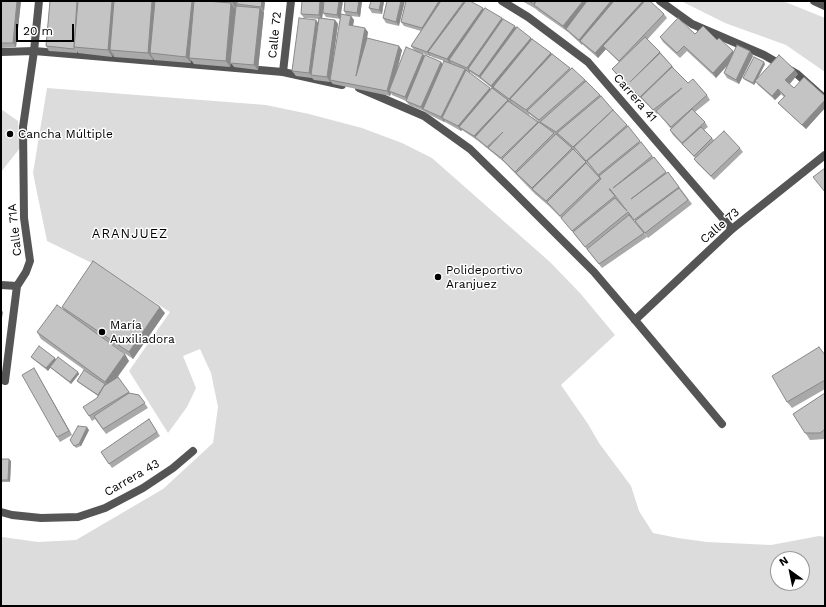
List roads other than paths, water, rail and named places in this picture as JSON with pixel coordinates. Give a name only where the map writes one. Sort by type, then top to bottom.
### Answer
[{"type":"street","name":"Calle 71A","points":[[5,381],[17,286],[26,272],[30,261],[24,218],[23,127],[34,51],[39,1]]},
{"type":"street","name":"Calle 72","points":[[283,72],[291,1]]},
{"type":"street","name":"Carrera 41","points":[[502,1],[528,17],[588,62],[732,229]]},
{"type":"street","points":[[660,1],[692,24],[764,55],[797,74],[825,99]]},
{"type":"street","points":[[814,1],[825,6]]},
{"type":"street","points":[[1,52],[34,51],[283,72],[363,89],[424,116],[470,149],[594,272],[722,424]]},
{"type":"street","name":"Calle 73","points":[[635,320],[732,229],[825,155]]},
{"type":"street","points":[[1,285],[17,286]]},
{"type":"street","name":"Carrera 43","points":[[1,512],[12,515],[41,518],[78,517],[105,508],[143,488],[164,474],[193,451]]},
{"type":"place","name":"Cancha Múltiple","points":[[10,134]]},
{"type":"place","name":"Polideportivo Aranjuez","points":[[438,277]]},
{"type":"place","name":"María Auxiliadora","points":[[102,332]]},
{"type":"district","name":"ARANJUEZ","points":[[130,234]]}]
